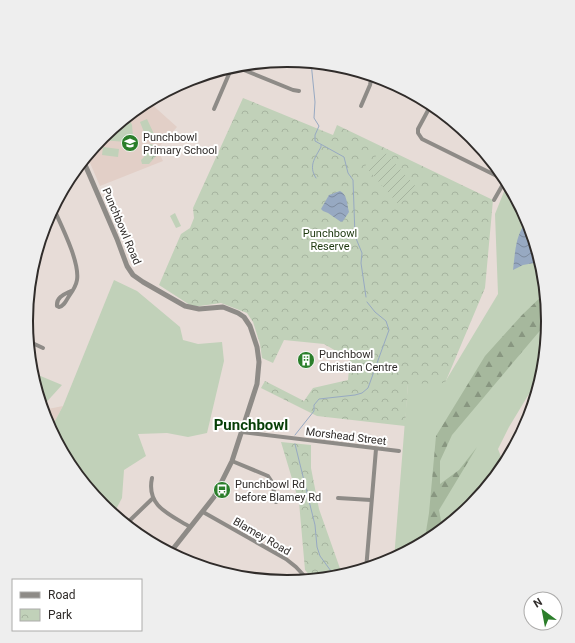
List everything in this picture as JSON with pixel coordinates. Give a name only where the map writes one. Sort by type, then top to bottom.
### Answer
[{"type":"street","points":[[245,71],[292,90],[299,91]]},
{"type":"street","points":[[214,109],[229,74]]},
{"type":"street","points":[[361,106],[371,82]]},
{"type":"street","points":[[428,110],[418,129],[418,133],[422,139],[494,173]]},
{"type":"street","name":"Punchbowl Road","points":[[86,167],[127,266],[133,275],[185,306],[199,309],[218,307],[227,308],[238,313],[248,323],[257,347],[259,370],[257,384],[232,461],[219,490],[174,549]]},
{"type":"street","points":[[494,200],[502,185]]},
{"type":"street","points":[[56,215],[76,265],[77,281],[71,291]]},
{"type":"street","points":[[34,344],[43,348]]},
{"type":"street","name":"Morshead Street","points":[[242,432],[399,451]]},
{"type":"street","points":[[367,563],[376,449]]},
{"type":"street","points":[[232,461],[268,476],[272,482],[276,502]]},
{"type":"street","points":[[152,478],[150,485],[152,499],[169,514],[190,527]]},
{"type":"street","points":[[338,498],[371,500]]},
{"type":"street","points":[[130,520],[152,499]]},
{"type":"street","name":"Blamey Road","points":[[202,512],[286,559],[303,575]]},
{"type":"shaded area","name":"Punchbowl Primary School","points":[[153,105],[177,127],[157,149],[163,161],[100,186],[90,162],[120,130],[146,110]]},
{"type":"shaded area","points":[[63,406],[54,423],[52,419],[49,409]]},
{"type":"green space","name":"Punchbowl Reserve","points":[[243,98],[333,135],[337,125],[493,200],[485,288],[445,383],[408,384],[405,426],[317,416],[261,388],[265,381],[304,401],[313,388],[348,380],[350,359],[324,344],[284,340],[273,363],[262,358],[260,344],[253,322],[247,313],[221,303],[193,307],[159,285],[181,234],[190,228],[194,218],[193,208]]},
{"type":"green space","points":[[147,119],[154,134],[146,137],[140,122]]},
{"type":"green space","points":[[131,122],[133,136],[127,142],[109,141]]},
{"type":"green space","points":[[152,144],[157,155],[149,164],[142,164],[141,160],[144,157],[147,145]]},
{"type":"green space","points":[[103,147],[119,149],[118,157],[102,155]]},
{"type":"green space","points":[[383,150],[417,188],[399,205],[365,166]]},
{"type":"green space","points":[[505,189],[523,224],[537,272],[540,288],[542,322],[540,355],[533,387],[509,427],[498,449],[502,459],[479,489],[455,513],[429,533],[395,553],[408,383],[445,382],[498,294],[495,214]]},
{"type":"green space","points":[[175,213],[181,226],[176,228],[170,216]]},
{"type":"green space","points":[[114,280],[137,291],[180,327],[183,340],[198,344],[222,342],[224,361],[207,433],[188,437],[167,433],[138,434],[146,456],[124,470],[122,498],[116,509],[96,489],[76,463],[59,434],[54,423],[63,406]]},
{"type":"green space","points":[[541,297],[542,329],[452,435],[440,461],[440,484],[459,470],[477,447],[439,510],[442,523],[425,535],[429,513],[436,436],[485,356],[522,315]]},
{"type":"green space","points":[[39,375],[62,385],[47,402]]},
{"type":"green space","points":[[281,442],[311,445],[311,468],[319,509],[341,570],[309,575],[305,570],[299,502]]},
{"type":"water","points":[[340,191],[344,194],[349,212],[341,222],[321,209],[329,195]]},
{"type":"water","points":[[524,226],[535,263],[523,265],[513,270],[517,241]]},
{"type":"waterway","points":[[312,68],[315,102],[314,118],[319,126],[315,135],[315,141],[344,157],[348,173],[353,180],[355,236],[362,253],[361,263],[366,297]]},
{"type":"waterway","points":[[316,178],[312,166],[321,145]]},
{"type":"waterway","points":[[295,435],[314,411],[314,405],[319,399],[355,395],[362,393],[368,388],[389,330],[386,321],[375,312],[367,302]]},
{"type":"waterway","points":[[295,444],[315,525],[317,547],[320,556],[332,572]]},
{"type":"place","name":"Punchbowl Primary School","points":[[130,143]]},
{"type":"place","name":"Punchbowl Christian Centre","points":[[306,360]]},
{"type":"place","name":"Punchbowl Rd before Blamey Rd","points":[[222,490]]},
{"type":"district","name":"Punchbowl","points":[[251,425]]}]
